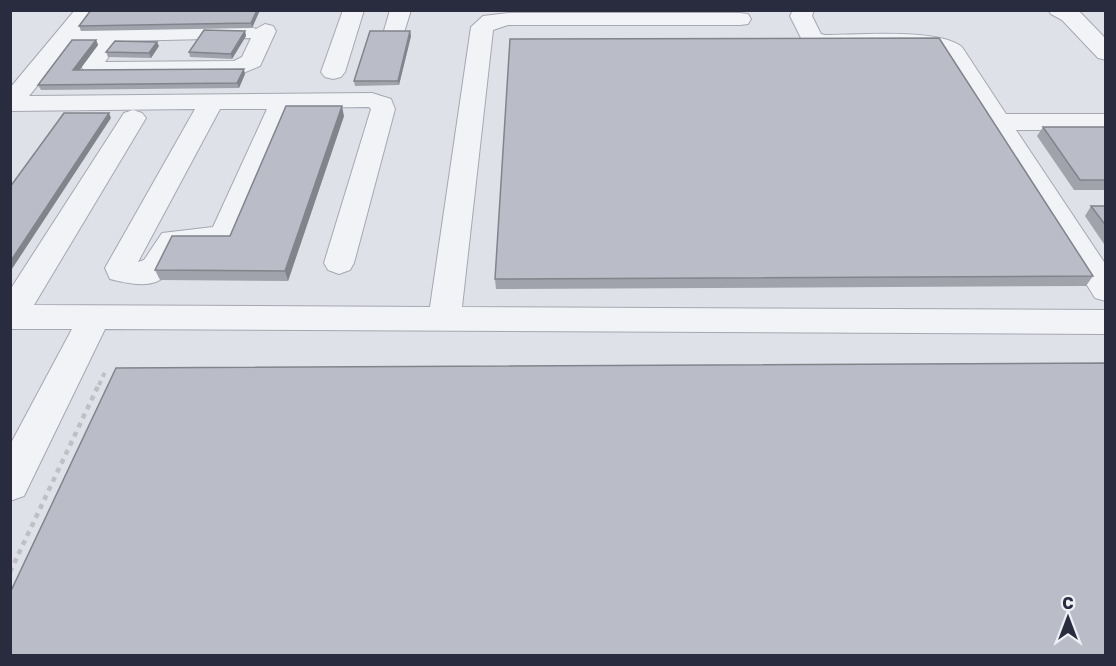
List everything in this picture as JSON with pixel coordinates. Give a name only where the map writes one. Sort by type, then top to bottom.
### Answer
[{"type":"lane","points":[[11,104],[87,10]]},
{"type":"lane","points":[[114,34],[92,64],[94,69],[238,68],[252,61],[275,10]]},
{"type":"lane","points":[[333,72],[354,10]]},
{"type":"lane","points":[[394,34],[401,10]]},
{"type":"lane","points":[[804,10],[801,16],[812,39],[825,42],[930,42],[947,46],[954,52],[1106,290]]},
{"type":"lane","points":[[1058,10],[1070,15],[1106,53]]},
{"type":"lane","points":[[444,319],[482,27],[491,21],[508,19],[740,19]]},
{"type":"lane","points":[[68,34],[265,31]]},
{"type":"lane","points":[[11,104],[372,100],[382,104],[383,109],[339,262]]},
{"type":"lane","points":[[212,102],[120,268],[121,271],[153,271],[158,268],[172,240],[224,236],[284,101]]},
{"type":"lane","points":[[10,317],[133,118]]},
{"type":"lane","points":[[998,122],[1106,123]]},
{"type":"lane","points":[[10,317],[1106,322]]},
{"type":"lane","points":[[10,484],[95,317]]},
{"type":"path","points":[[10,572],[105,372]]},
{"type":"building","points":[[91,10],[257,10],[251,23],[79,26]]},
{"type":"building","points":[[204,30],[245,31],[231,54],[189,52]]},
{"type":"building","points":[[370,31],[410,31],[398,81],[354,81]]},
{"type":"building","points":[[939,38],[1093,276],[495,279],[510,39]]},
{"type":"building","points":[[72,40],[96,40],[73,70],[244,69],[237,83],[38,85]]},
{"type":"building","points":[[115,41],[157,42],[149,53],[106,52]]},
{"type":"building","points":[[286,106],[342,106],[285,271],[155,270],[172,236],[230,236]]},
{"type":"building","points":[[64,113],[109,113],[10,262],[10,187]]},
{"type":"building","points":[[1043,127],[1106,127],[1106,180],[1080,180]]},
{"type":"building","points":[[1091,206],[1106,206],[1106,226]]},
{"type":"building","points":[[1106,363],[1106,656],[10,656],[10,593],[116,368]]}]
